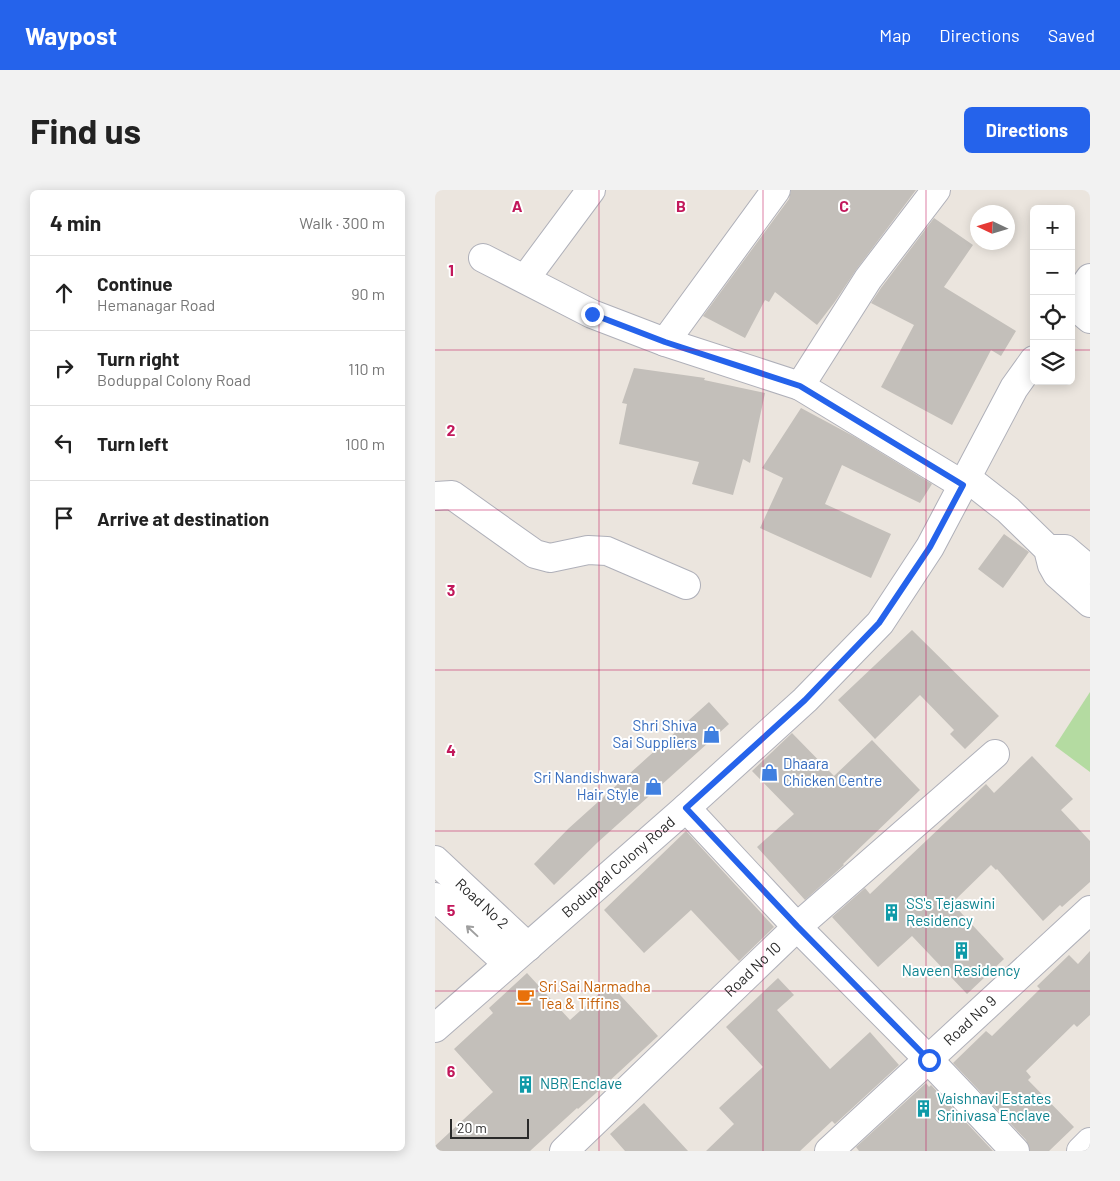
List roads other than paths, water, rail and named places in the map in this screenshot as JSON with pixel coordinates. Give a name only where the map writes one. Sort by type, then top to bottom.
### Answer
[{"type":"street","points":[[525,279],[591,190]]},
{"type":"street","points":[[665,342],[776,190]]},
{"type":"street","points":[[800,386],[868,279],[936,190]]},
{"type":"street","points":[[483,258],[592,314],[665,342],[800,386],[965,482],[1008,510],[1048,549],[1052,565],[1057,574],[1090,603]]},
{"type":"street","points":[[1075,299],[1090,278]]},
{"type":"street","points":[[1075,308],[1090,319]]},
{"type":"street","name":"Boduppal Colony Road","points":[[435,1028],[686,808],[805,700],[879,623],[930,547],[1014,388],[1030,366]]},
{"type":"street","points":[[435,496],[452,495],[535,554],[550,558],[588,550],[607,551],[686,585]]},
{"type":"street","points":[[1048,549],[1065,549],[1090,570]]},
{"type":"street","name":"Road No 10","points":[[564,1151],[797,926],[995,754]]},
{"type":"street","points":[[686,808],[797,926],[929,1060],[1015,1151]]},
{"type":"street","name":"Road No 2","points":[[435,860],[528,946]]},
{"type":"street","points":[[435,897],[508,964]]},
{"type":"street","name":"Road No 9","points":[[829,1151],[1090,910]]},
{"type":"street","points":[[1081,1151],[1090,1142]]},
{"type":"place","name":"Shri Shiva Sai Suppliers","points":[[711,735]]},
{"type":"place","name":"Dhaara Chicken Centre","points":[[769,773]]},
{"type":"place","name":"Sri Nandishwara Hair Style","points":[[653,787]]},
{"type":"place","name":"SS's Tejaswini Residency","points":[[892,913]]},
{"type":"place","name":"Naveen Residency","points":[[961,950]]},
{"type":"place","name":"Sri Sai Narmadha Tea & Tiffins","points":[[525,996]]},
{"type":"place","name":"NBR Enclave","points":[[526,1084]]},
{"type":"place","name":"Vaishnavi Estates Srinivasa Enclave","points":[[923,1108]]}]
